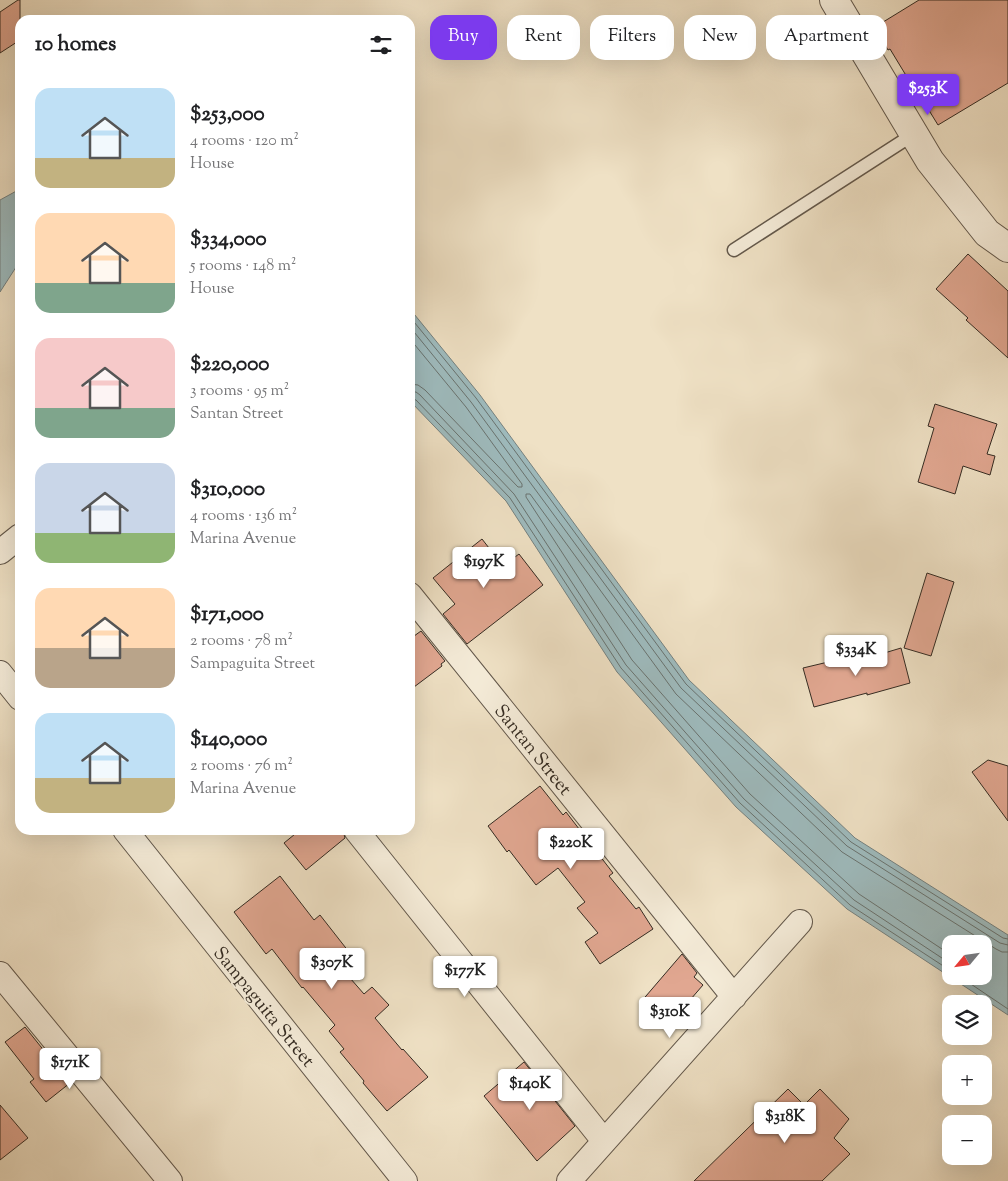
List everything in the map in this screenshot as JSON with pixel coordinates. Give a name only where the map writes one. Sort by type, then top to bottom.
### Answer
[{"type":"street","points":[[834,0],[930,161],[987,233],[1008,248]]},
{"type":"street","points":[[0,552],[15,540]]},
{"type":"street","name":"Santan Street","points":[[415,601],[734,997]]},
{"type":"street","points":[[0,673],[15,692]]},
{"type":"street","name":"Sampaguita Street","points":[[129,835],[405,1181]]},
{"type":"street","points":[[360,835],[604,1141]]},
{"type":"street","points":[[569,1181],[800,922]]},
{"type":"street","points":[[0,974],[170,1181]]},
{"type":"lane","points":[[734,250],[914,134]]},
{"type":"water","points":[[15,192],[15,269],[0,292],[0,200]]},
{"type":"water","points":[[415,315],[480,395],[689,680],[855,838],[1008,935],[1008,1015],[992,1004],[992,995],[978,995],[962,985],[992,985],[992,935],[942,935],[942,972],[847,909],[736,807],[617,672],[506,501],[415,406]]},
{"type":"building","points":[[20,0],[20,15],[15,15],[15,43],[0,53],[0,12]]},
{"type":"building","points":[[919,0],[1008,0],[1008,83],[938,125],[890,49],[887,48],[887,20]]},
{"type":"building","points":[[968,254],[1008,291],[1008,358],[966,320],[968,318],[936,289]]},
{"type":"building","points":[[935,404],[997,424],[987,454],[995,456],[990,475],[963,466],[955,494],[918,482],[934,428],[928,426]]},
{"type":"building","points":[[482,539],[503,566],[519,554],[543,585],[467,644],[443,614],[455,604],[433,578]]},
{"type":"building","points":[[927,573],[954,582],[931,656],[904,648]]},
{"type":"building","points":[[421,631],[445,661],[441,664],[442,666],[415,686],[415,635]]},
{"type":"building","points":[[901,648],[910,683],[814,707],[803,668],[870,652],[871,657]]},
{"type":"building","points":[[988,760],[1008,766],[1008,821],[972,772]]},
{"type":"building","points":[[540,786],[563,815],[566,812],[613,873],[609,876],[636,909],[639,907],[653,929],[600,964],[585,942],[598,933],[577,908],[585,902],[558,868],[536,885],[509,850],[507,852],[488,826]]},
{"type":"building","points":[[294,835],[344,835],[345,838],[306,870],[284,843]]},
{"type":"building","points":[[280,876],[314,920],[320,915],[349,952],[336,962],[364,994],[372,987],[389,1005],[375,1018],[428,1077],[387,1111],[340,1052],[344,1049],[329,1031],[335,1025],[302,988],[272,949],[266,954],[234,912]]},
{"type":"building","points":[[682,954],[697,973],[694,977],[703,985],[678,1014],[666,1005],[656,1017],[640,1003]]},
{"type":"building","points":[[25,1027],[70,1083],[46,1102],[30,1082],[34,1079],[5,1042]]},
{"type":"building","points":[[524,1062],[575,1126],[537,1161],[484,1096]]},
{"type":"building","points":[[788,1089],[804,1105],[820,1089],[849,1119],[834,1138],[850,1154],[822,1181],[694,1181]]},
{"type":"building","points":[[0,1105],[28,1138],[0,1160]]}]
